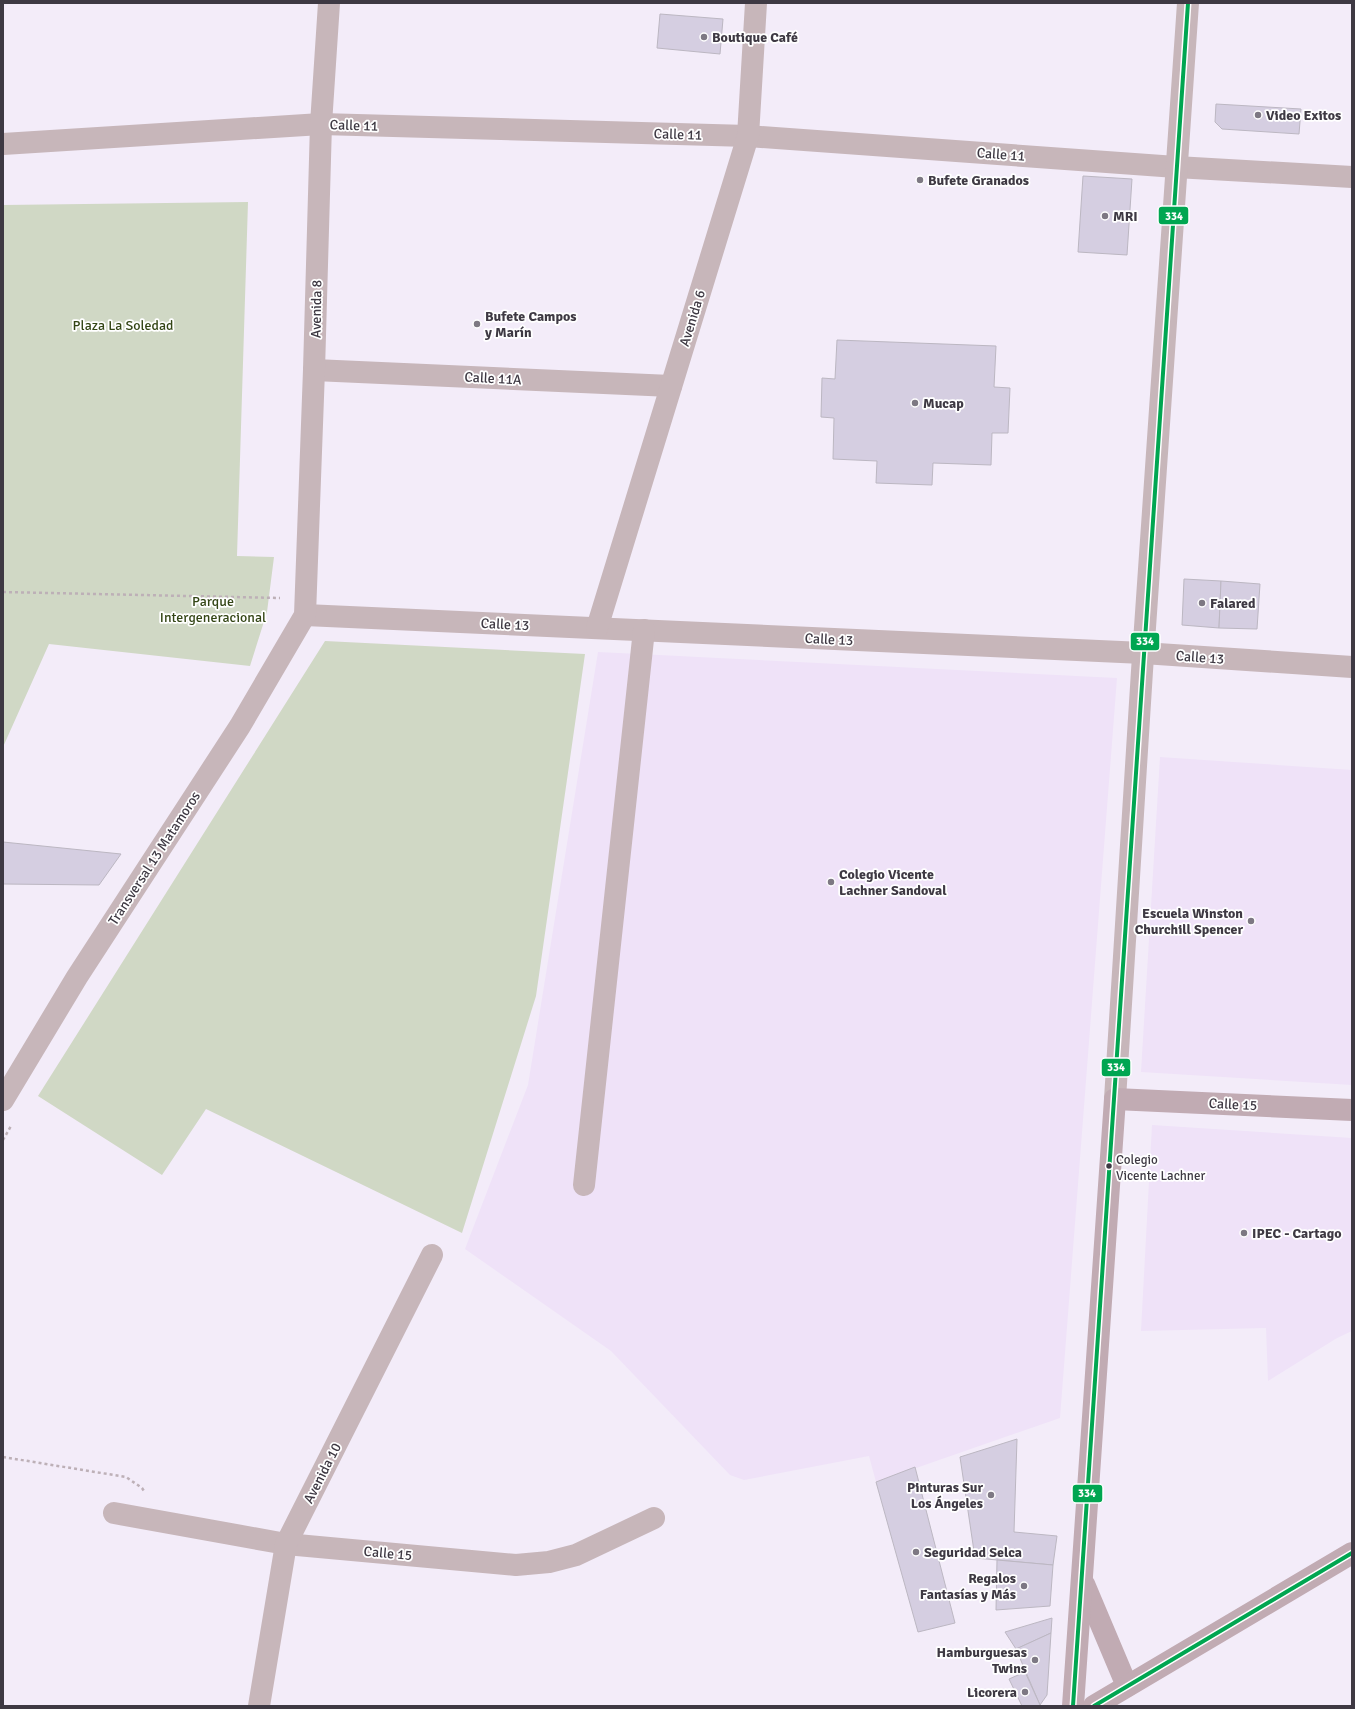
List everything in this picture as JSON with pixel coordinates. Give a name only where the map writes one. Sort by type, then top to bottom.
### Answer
[{"type":"main road","name":"Calle 15","points":[[1115,1099],[1352,1110]]},
{"type":"main road","points":[[1073,1706],[1115,1099]]},
{"type":"main road","points":[[1094,1706],[1352,1553]]},
{"type":"main road","points":[[1082,1580],[1127,1686]]},
{"type":"street","name":"Avenida 8","points":[[306,607],[320,124],[329,3]]},
{"type":"street","name":"Avenida 6","points":[[597,628],[748,136],[756,3]]},
{"type":"street","points":[[1115,1099],[1143,653],[1188,3]]},
{"type":"street","name":"Calle 11","points":[[3,144],[320,124],[748,136],[1176,167],[1352,178]]},
{"type":"street","name":"Calle 11A","points":[[314,370],[671,386]]},
{"type":"street","name":"Calle 13","points":[[306,607],[597,628],[1143,653],[1352,667]]},
{"type":"street","name":"Transversal 13 Matamoros","points":[[3,1100],[77,977],[240,726],[306,607]]},
{"type":"street","points":[[584,1185],[644,630]]},
{"type":"street","name":"Avenida 10","points":[[259,1706],[286,1544],[432,1255]]},
{"type":"street","name":"Calle 15","points":[[114,1513],[286,1544],[523,1564],[549,1562],[576,1555],[654,1518]]},
{"type":"path","points":[[3,592],[306,607]]},
{"type":"path","points":[[3,1140],[15,1120]]},
{"type":"path","points":[[3,1457],[126,1477],[142,1488],[149,1502],[147,1519]]},
{"type":"shaded area","name":"Colegio Vicente Lachner Sandoval","points":[[598,652],[1117,678],[1060,1418],[876,1482],[869,1456],[744,1480],[730,1475],[611,1351],[465,1249],[528,1085]]},
{"type":"shaded area","name":"Escuela Winston Churchill Spencer","points":[[1160,757],[1352,770],[1352,1085],[1141,1072]]},
{"type":"shaded area","name":"IPEC - Cartago","points":[[1152,1125],[1352,1138],[1352,1331],[1337,1338],[1268,1381],[1266,1328],[1141,1331]]},
{"type":"green space","name":"Plaza La Soledad","points":[[248,202],[237,556],[274,557],[267,612],[250,666],[49,644],[3,747],[3,205]]},
{"type":"green space","points":[[325,641],[585,654],[536,996],[462,1233],[206,1109],[162,1175],[38,1096]]},
{"type":"building","points":[[660,14],[723,19],[720,54],[657,48]]},
{"type":"building","name":"Video Exitos","points":[[1216,104],[1301,109],[1299,134],[1222,129],[1215,122]]},
{"type":"building","name":"MRI","points":[[1083,176],[1132,179],[1127,255],[1078,252]]},
{"type":"building","name":"Mucap","points":[[837,340],[996,346],[994,387],[1010,388],[1008,433],[992,433],[991,465],[933,463],[932,485],[876,483],[877,461],[833,459],[834,418],[821,417],[822,378],[835,379]]},
{"type":"building","name":"Falared","points":[[1184,579],[1221,581],[1219,628],[1182,625]]},
{"type":"building","points":[[1221,581],[1260,584],[1257,629],[1219,628]]},
{"type":"building","points":[[3,842],[121,854],[99,885],[3,884]]},
{"type":"building","name":"Pinturas Sur Los Ángeles","points":[[1017,1439],[1014,1532],[1057,1536],[1053,1565],[975,1558],[960,1457]]},
{"type":"building","name":"Seguridad Selca","points":[[915,1467],[955,1623],[918,1632],[876,1482]]},
{"type":"building","name":"Regalos Fantasías y Más","points":[[997,1560],[1053,1565],[1050,1606],[996,1610]]},
{"type":"building","points":[[1052,1618],[1051,1633],[1016,1649],[1005,1632]]},
{"type":"building","name":"Hamburguesas Twins","points":[[1051,1633],[1047,1695],[1040,1705],[1016,1649]]},
{"type":"building","name":"Licorera","points":[[1025,1672],[1040,1705],[1039,1706],[1022,1706],[1009,1679]]},
{"type":"transit line","name":"334","points":[[1073,1706],[1188,3]]},
{"type":"transit line","name":"334","points":[[1094,1706],[1352,1553]]},
{"type":"place","name":"Boutique Café","points":[[704,37]]},
{"type":"place","name":"Video Exitos","points":[[1258,115]]},
{"type":"place","name":"Bufete Granados","points":[[920,180]]},
{"type":"place","name":"MRI","points":[[1105,216]]},
{"type":"place","name":"Bufete Campos y Marín","points":[[477,324]]},
{"type":"place","name":"Mucap","points":[[915,403]]},
{"type":"place","name":"Falared","points":[[1202,603]]},
{"type":"place","name":"Colegio Vicente Lachner Sandoval","points":[[831,882]]},
{"type":"place","name":"Escuela Winston Churchill Spencer","points":[[1251,921]]},
{"type":"place","name":"Colegio Vicente Lachner","points":[[1109,1166]]},
{"type":"place","name":"IPEC - Cartago","points":[[1244,1233]]},
{"type":"place","name":"Pinturas Sur Los Ángeles","points":[[991,1495]]},
{"type":"place","name":"Seguridad Selca","points":[[916,1552]]},
{"type":"place","name":"Regalos Fantasías y Más","points":[[1024,1586]]},
{"type":"place","name":"Hamburguesas Twins","points":[[1035,1660]]},
{"type":"place","name":"Licorera","points":[[1025,1692]]},
{"type":"park label","name":"Parque Intergeneracional","points":[[213,610]]}]
